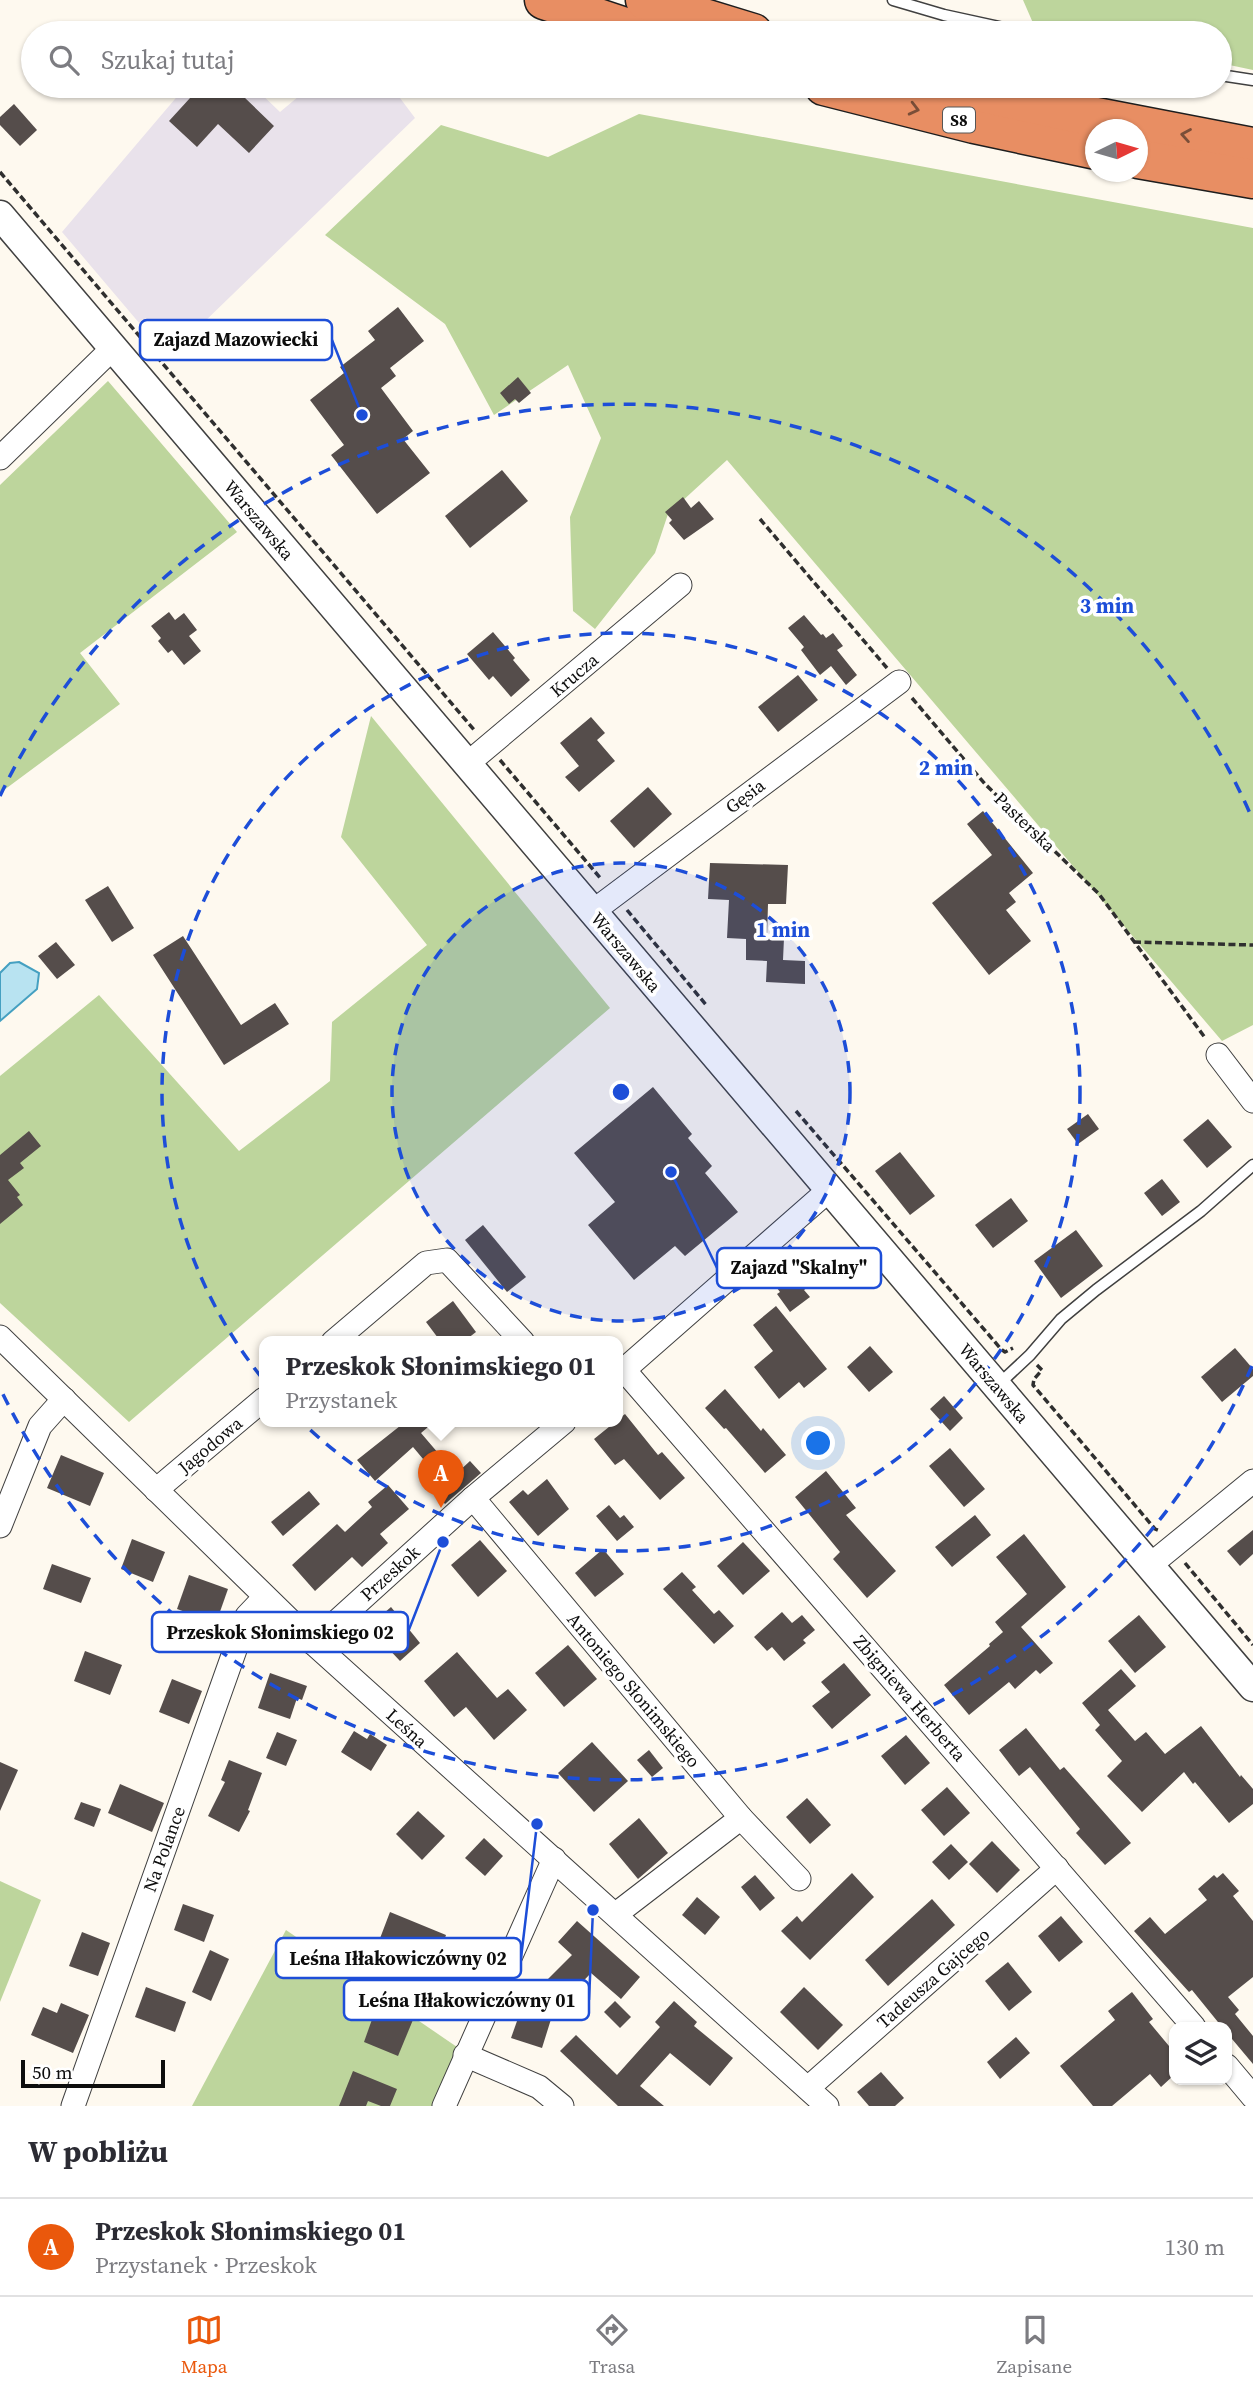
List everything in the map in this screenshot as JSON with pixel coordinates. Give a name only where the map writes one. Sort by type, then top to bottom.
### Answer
[{"type":"highway","points":[[544,0],[607,21]]},
{"type":"highway","points":[[645,0],[714,21]]},
{"type":"highway","name":"S8","points":[[871,98],[1085,148]]},
{"type":"highway","name":"S8","points":[[1005,98],[1253,147]]},
{"type":"highway","points":[[1148,161],[1253,179]]},
{"type":"street","name":"Warszawska","points":[[0,215],[113,348],[477,755],[592,912],[1253,1687]]},
{"type":"street","points":[[0,458],[113,348]]},
{"type":"street","name":"Krucza","points":[[477,755],[680,586]]},
{"type":"street","name":"Gęsia","points":[[592,912],[899,682]]},
{"type":"street","points":[[1217,1055],[1253,1101]]},
{"type":"street","points":[[623,1370],[829,1190]]},
{"type":"street","points":[[340,1336],[426,1263],[447,1260],[517,1336]]},
{"type":"street","name":"Leśna","points":[[0,1337],[313,1643],[827,2106]]},
{"type":"street","name":"Zbigniewa Herberta","points":[[623,1374],[1190,2022]]},
{"type":"street","points":[[0,1526],[40,1426],[64,1399]]},
{"type":"street","name":"Jagodowa","points":[[156,1490],[259,1403]]},
{"type":"street","name":"Przeskok","points":[[313,1643],[472,1498],[558,1427]]},
{"type":"street","points":[[1149,1566],[1253,1481]]},
{"type":"street","name":"Antoniego Słonimskiego","points":[[472,1498],[741,1818],[799,1879]]},
{"type":"street","name":"Na Polance","points":[[73,2106],[247,1616],[265,1597]]},
{"type":"street","points":[[616,1914],[741,1818]]},
{"type":"street","points":[[444,2106],[554,1859]]},
{"type":"street","name":"Tadeusza Gajcego","points":[[808,2088],[1057,1868]]},
{"type":"street","points":[[465,2055],[539,2087],[562,2106]]},
{"type":"street","points":[[1232,2072],[1253,2097]]},
{"type":"lane","points":[[893,0],[971,21]]},
{"type":"lane","points":[[1232,77],[1253,80]]},
{"type":"lane","points":[[997,1387],[1061,1319],[1201,1211],[1253,1165]]},
{"type":"path","points":[[0,172],[477,755],[604,882]]},
{"type":"path","name":"Pasterska","points":[[760,519],[985,784],[1099,894],[1217,1055]]},
{"type":"path","points":[[625,908],[711,1011]]},
{"type":"path","points":[[1134,942],[1253,945]]},
{"type":"path","points":[[789,1103],[1001,1349],[1005,1352],[1021,1344]]},
{"type":"path","points":[[1042,1370],[1034,1379],[1033,1385],[1155,1529],[1163,1531]]},
{"type":"path","points":[[1186,1559],[1187,1567],[1253,1645]]},
{"type":"shaded area","points":[[176,98],[265,98],[280,112],[297,98],[400,98],[415,118],[168,357],[62,232]]},
{"type":"green space","points":[[1023,0],[1253,0],[1253,70],[1232,66],[1232,21],[1032,21]]},
{"type":"green space","points":[[639,114],[1253,228],[1253,1025],[1222,1041],[727,460],[668,514],[655,553],[595,629],[573,611],[570,517],[601,438],[568,365],[494,415],[445,324],[325,235],[441,125],[548,157]]},
{"type":"green space","points":[[108,381],[237,532],[80,653],[120,704],[0,793],[0,485]]},
{"type":"green space","points":[[371,716],[610,1008],[129,1422],[0,1303],[0,1076],[99,995],[239,1151],[330,1081],[332,1022],[427,945],[341,837]]},
{"type":"green space","points":[[0,1881],[41,1900],[0,2002]]},
{"type":"green space","points":[[286,1930],[457,2047],[433,2106],[192,2106]]},
{"type":"water","points":[[19,962],[39,973],[37,989],[0,1021],[0,973],[10,963]]},
{"type":"building","points":[[190,98],[245,98],[274,126],[249,153],[218,124],[197,147],[169,121]]},
{"type":"building","points":[[14,104],[37,130],[20,146],[0,125],[0,117]]},
{"type":"building","points":[[398,307],[424,341],[390,368],[396,376],[381,388],[413,431],[403,439],[430,473],[377,514],[331,455],[344,445],[310,400],[344,373],[340,367],[375,340],[368,331]]},
{"type":"building","points":[[518,377],[531,393],[519,403],[515,399],[509,404],[500,393]]},
{"type":"building","points":[[502,470],[528,501],[470,548],[445,516]]},
{"type":"building","points":[[683,497],[691,508],[699,501],[714,519],[684,540],[669,523],[672,520],[665,512]]},
{"type":"building","points":[[169,612],[175,620],[184,613],[197,630],[189,636],[201,651],[184,665],[172,650],[168,653],[151,626]]},
{"type":"building","points":[[804,615],[821,635],[826,638],[833,633],[843,646],[837,650],[857,675],[846,685],[831,666],[820,675],[801,650],[804,647],[788,628]]},
{"type":"building","points":[[493,632],[530,680],[511,697],[493,676],[489,680],[467,654]]},
{"type":"building","points":[[798,675],[818,700],[778,732],[758,707]]},
{"type":"building","points":[[591,717],[605,733],[597,740],[615,761],[579,792],[565,777],[579,766],[560,743]]},
{"type":"building","points":[[648,787],[672,814],[634,848],[610,821]]},
{"type":"building","points":[[983,811],[1033,873],[1009,893],[1016,902],[1006,910],[1031,941],[989,975],[932,903],[992,855],[967,824]]},
{"type":"building","points":[[710,863],[788,865],[786,904],[768,904],[767,937],[784,938],[783,960],[805,961],[805,984],[766,982],[767,961],[746,960],[746,939],[727,938],[729,900],[708,899]]},
{"type":"building","points":[[108,886],[134,928],[112,942],[85,900]]},
{"type":"building","points":[[183,936],[241,1025],[275,1003],[289,1024],[224,1065],[153,955]]},
{"type":"building","points":[[56,942],[75,965],[57,979],[38,956]]},
{"type":"building","points":[[653,1087],[692,1134],[688,1138],[712,1166],[705,1173],[738,1212],[685,1256],[675,1246],[634,1280],[588,1225],[615,1202],[574,1153]]},
{"type":"building","points":[[1088,1114],[1099,1129],[1078,1144],[1067,1129]]},
{"type":"building","points":[[1208,1119],[1232,1147],[1207,1168],[1183,1140]]},
{"type":"building","points":[[29,1131],[41,1146],[20,1163],[24,1168],[8,1180],[20,1195],[17,1197],[23,1205],[0,1224],[0,1155]]},
{"type":"building","points":[[900,1152],[935,1196],[910,1215],[875,1171]]},
{"type":"building","points":[[1162,1179],[1180,1202],[1162,1216],[1144,1193]]},
{"type":"building","points":[[1011,1198],[1028,1221],[993,1248],[975,1225]]},
{"type":"building","points":[[483,1225],[526,1277],[507,1292],[465,1240]]},
{"type":"building","points":[[1076,1230],[1103,1266],[1061,1298],[1034,1261]]},
{"type":"building","points":[[805,1261],[818,1279],[804,1290],[810,1297],[790,1312],[777,1294],[780,1292],[774,1284]]},
{"type":"building","points":[[453,1301],[476,1332],[471,1336],[436,1336],[426,1322]]},
{"type":"building","points":[[776,1306],[827,1369],[804,1388],[799,1382],[779,1399],[754,1367],[773,1351],[753,1325]]},
{"type":"building","points":[[870,1346],[893,1372],[869,1392],[847,1367]]},
{"type":"building","points":[[1235,1348],[1253,1369],[1253,1376],[1222,1402],[1201,1377]]},
{"type":"building","points":[[725,1389],[786,1455],[765,1473],[705,1408]]},
{"type":"building","points":[[944,1396],[963,1418],[950,1431],[930,1409]]},
{"type":"building","points":[[625,1414],[658,1455],[662,1452],[685,1478],[660,1500],[624,1459],[615,1465],[594,1439],[609,1427],[623,1427]]},
{"type":"building","points":[[399,1427],[428,1427],[421,1433],[456,1474],[470,1461],[481,1473],[445,1504],[435,1492],[444,1484],[413,1447],[375,1481],[357,1460]]},
{"type":"building","points":[[950,1448],[985,1489],[964,1507],[929,1466]]},
{"type":"building","points":[[61,1455],[104,1473],[90,1506],[47,1488]]},
{"type":"building","points":[[826,1471],[856,1508],[846,1515],[896,1571],[867,1598],[833,1559],[840,1552],[795,1497]]},
{"type":"building","points":[[547,1479],[569,1509],[538,1536],[509,1502],[523,1490],[528,1495]]},
{"type":"building","points":[[388,1485],[409,1509],[380,1534],[388,1543],[362,1567],[352,1557],[315,1591],[292,1565],[337,1524],[345,1532],[372,1507],[368,1502]]},
{"type":"building","points":[[309,1491],[320,1504],[283,1536],[271,1522]]},
{"type":"building","points":[[609,1505],[620,1518],[624,1515],[634,1527],[617,1541],[596,1516]]},
{"type":"building","points":[[975,1515],[991,1535],[952,1567],[935,1547]]},
{"type":"building","points":[[1253,1530],[1253,1554],[1240,1566],[1227,1551]]},
{"type":"building","points":[[1024,1534],[1066,1587],[1021,1627],[1053,1663],[1040,1674],[1036,1670],[1015,1689],[1009,1682],[969,1715],[944,1685],[1003,1632],[995,1622],[1027,1594],[996,1557]]},
{"type":"building","points":[[132,1539],[165,1552],[153,1582],[121,1569]]},
{"type":"building","points":[[480,1540],[507,1571],[478,1597],[451,1565]]},
{"type":"building","points":[[743,1542],[770,1571],[743,1595],[717,1566]]},
{"type":"building","points":[[603,1549],[624,1574],[595,1597],[575,1573]]},
{"type":"building","points":[[52,1564],[91,1578],[81,1603],[43,1589]]},
{"type":"building","points":[[682,1572],[696,1587],[692,1590],[714,1614],[719,1610],[734,1626],[714,1644],[663,1589]]},
{"type":"building","points":[[189,1575],[228,1589],[216,1623],[177,1609]]},
{"type":"building","points":[[391,1607],[420,1643],[400,1661],[368,1627]]},
{"type":"building","points":[[782,1612],[792,1623],[802,1615],[815,1630],[803,1640],[806,1643],[784,1661],[772,1647],[767,1651],[754,1637]]},
{"type":"building","points":[[1139,1615],[1166,1647],[1135,1673],[1108,1641]]},
{"type":"building","points":[[568,1645],[597,1679],[564,1707],[535,1673]]},
{"type":"building","points":[[85,1651],[122,1665],[110,1695],[74,1681]]},
{"type":"building","points":[[457,1652],[497,1698],[508,1689],[527,1710],[494,1740],[466,1707],[454,1717],[424,1681]]},
{"type":"building","points":[[844,1663],[871,1695],[832,1729],[812,1706],[830,1692],[821,1682]]},
{"type":"building","points":[[1121,1669],[1136,1686],[1108,1710],[1135,1741],[1146,1732],[1165,1754],[1201,1726],[1240,1777],[1241,1775],[1253,1789],[1253,1804],[1229,1823],[1184,1772],[1142,1812],[1107,1776],[1122,1761],[1095,1730],[1100,1725],[1082,1703]]},
{"type":"building","points":[[270,1673],[307,1686],[302,1700],[297,1698],[290,1719],[258,1708]]},
{"type":"building","points":[[172,1679],[202,1691],[189,1724],[159,1712]]},
{"type":"building","points":[[1026,1728],[1060,1770],[1064,1767],[1131,1843],[1105,1865],[1076,1833],[1080,1829],[1030,1767],[1019,1776],[999,1750]]},
{"type":"building","points":[[354,1731],[367,1739],[370,1734],[387,1745],[371,1771],[341,1752]]},
{"type":"building","points":[[277,1732],[297,1740],[286,1766],[266,1758]]},
{"type":"building","points":[[906,1735],[930,1763],[905,1785],[881,1756]]},
{"type":"building","points":[[592,1742],[628,1781],[594,1812],[558,1773]]},
{"type":"building","points":[[649,1750],[663,1768],[652,1777],[637,1760]]},
{"type":"building","points":[[229,1760],[262,1773],[248,1810],[250,1811],[239,1832],[208,1816],[225,1782],[221,1780]]},
{"type":"building","points":[[0,1762],[18,1770],[0,1811]]},
{"type":"building","points":[[120,1784],[164,1803],[152,1832],[108,1813]]},
{"type":"building","points":[[947,1787],[970,1813],[944,1836],[921,1810]]},
{"type":"building","points":[[807,1798],[831,1825],[810,1844],[786,1817]]},
{"type":"building","points":[[81,1802],[101,1809],[94,1827],[74,1819]]},
{"type":"building","points":[[418,1811],[445,1836],[422,1860],[396,1834]]},
{"type":"building","points":[[639,1818],[668,1853],[638,1879],[609,1844]]},
{"type":"building","points":[[484,1838],[503,1856],[485,1876],[465,1858]]},
{"type":"building","points":[[992,1841],[1020,1870],[997,1893],[969,1864]]},
{"type":"building","points":[[951,1844],[968,1862],[949,1880],[932,1862]]},
{"type":"building","points":[[852,1873],[874,1897],[810,1960],[781,1931],[797,1916],[802,1922]]},
{"type":"building","points":[[1223,1873],[1239,1891],[1233,1896],[1253,1921],[1253,1977],[1228,1997],[1239,2010],[1235,2014],[1253,2036],[1253,2064],[1232,2039],[1232,2022],[1218,2022],[1192,1990],[1189,1992],[1134,1931],[1150,1917],[1165,1934],[1207,1900],[1198,1889],[1214,1875],[1217,1878]]},
{"type":"building","points":[[755,1875],[775,1898],[760,1911],[741,1887]]},
{"type":"building","points":[[697,1897],[720,1917],[705,1935],[682,1915]]},
{"type":"building","points":[[932,1899],[955,1925],[888,1986],[865,1960]]},
{"type":"building","points":[[183,1904],[214,1915],[204,1942],[174,1930]]},
{"type":"building","points":[[390,1912],[457,1942],[452,1954],[456,1955],[452,1966],[461,1969],[451,1994],[371,1962]]},
{"type":"building","points":[[1061,1916],[1083,1942],[1059,1962],[1038,1936]]},
{"type":"building","points":[[577,1921],[640,1977],[621,1999],[591,1973],[567,1998],[547,1980],[572,1955],[558,1942]]},
{"type":"building","points":[[82,1932],[110,1943],[98,1976],[69,1966]]},
{"type":"building","points":[[210,1950],[229,1959],[211,2001],[192,1992]]},
{"type":"building","points":[[1008,1962],[1032,1992],[1009,2011],[985,1981]]},
{"type":"building","points":[[146,1987],[186,2002],[175,2032],[135,2017]]},
{"type":"building","points":[[804,1987],[843,2025],[818,2050],[780,2012]]},
{"type":"building","points":[[1132,1992],[1153,2019],[1149,2022],[1169,2046],[1169,2080],[1161,2087],[1150,2074],[1112,2106],[1093,2106],[1060,2066],[1115,2020],[1108,2011]]},
{"type":"building","points":[[615,2001],[631,2017],[620,2028],[604,2012]]},
{"type":"building","points":[[674,2001],[697,2022],[694,2026],[733,2058],[710,2086],[670,2053],[640,2086],[664,2106],[618,2106],[560,2051],[576,2035],[617,2075],[660,2027],[655,2022]]},
{"type":"building","points":[[381,2002],[415,2015],[398,2056],[364,2042]]},
{"type":"building","points":[[61,2003],[89,2015],[73,2053],[31,2035],[43,2007],[57,2013]]},
{"type":"building","points":[[522,2007],[552,2016],[542,2048],[511,2038]]},
{"type":"building","points":[[1016,2037],[1030,2053],[1000,2079],[987,2062]]},
{"type":"building","points":[[353,2071],[397,2089],[390,2106],[368,2101],[366,2106],[339,2106]]},
{"type":"building","points":[[881,2072],[904,2098],[895,2106],[869,2106],[857,2092]]},
{"type":"place","name":"Zajazd Mazowiecki","points":[[362,415]]},
{"type":"place","name":"Zajazd \"Skalny\"","points":[[671,1172]]},
{"type":"place","name":"Przeskok Słonimskiego 01","points":[[441,1508]]},
{"type":"place","name":"Przeskok Słonimskiego 02","points":[[443,1542]]},
{"type":"place","name":"Leśna Iłłakowiczówny 02","points":[[537,1824]]},
{"type":"place","name":"Leśna Iłłakowiczówny 01","points":[[593,1910]]}]
